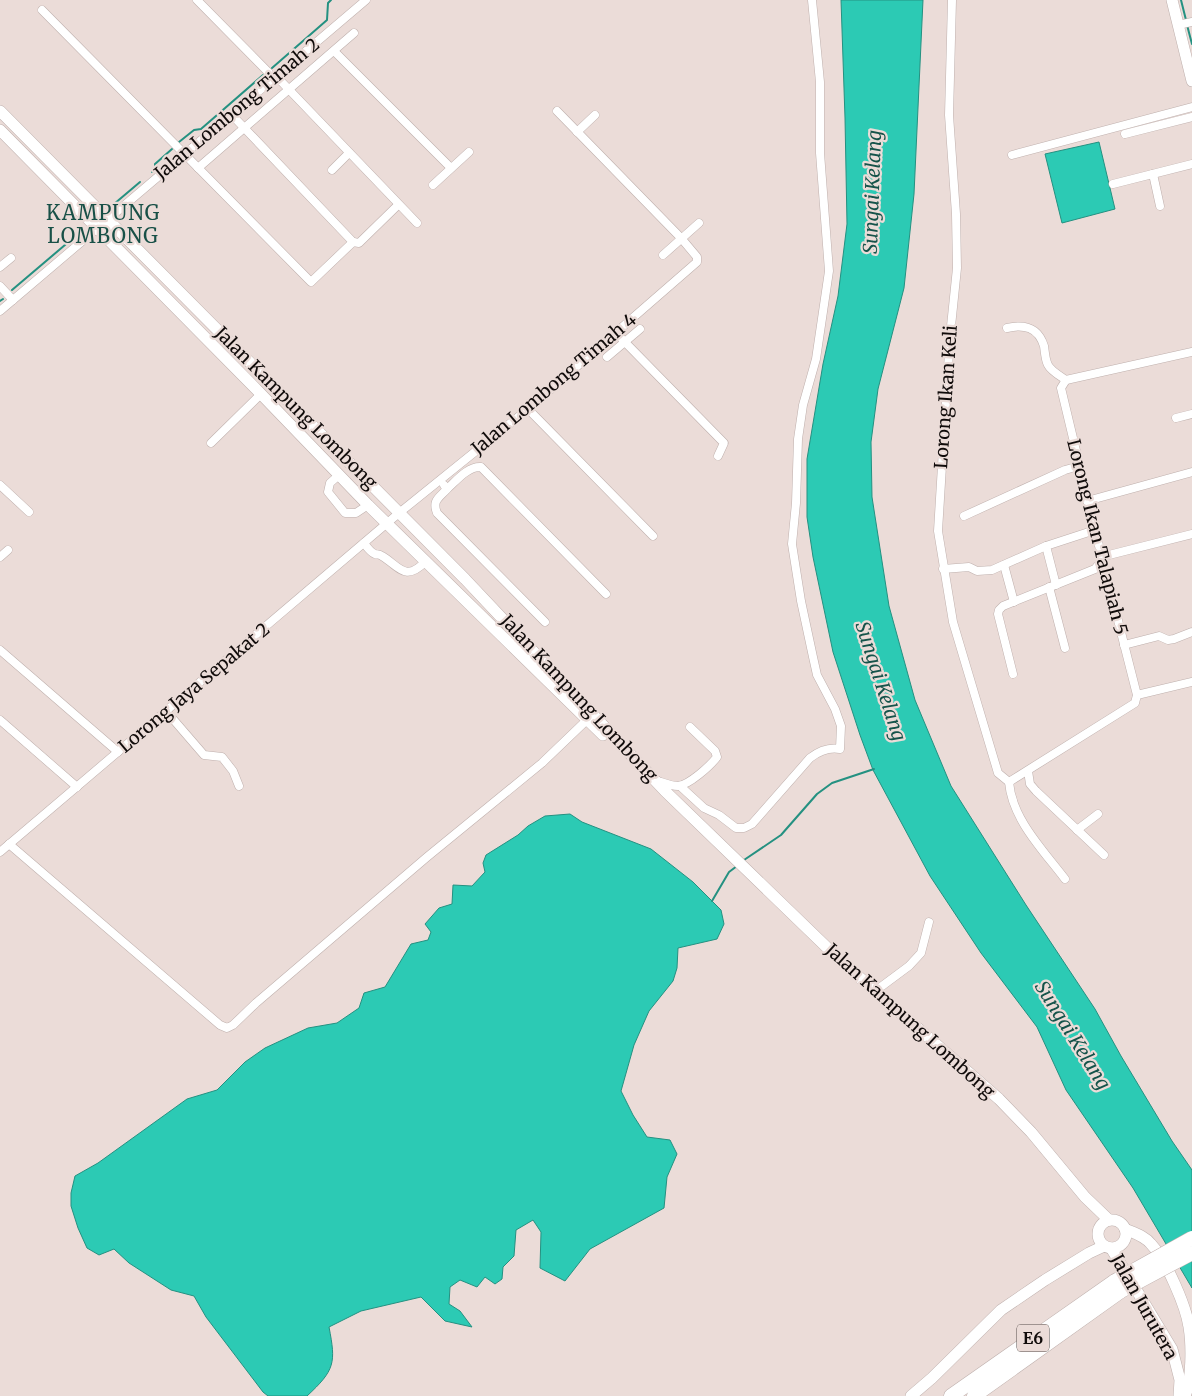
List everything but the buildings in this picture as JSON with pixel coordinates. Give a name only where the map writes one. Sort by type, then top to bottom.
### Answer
[{"type":"highway","name":"E6","points":[[951,1396],[1192,1238]]},
{"type":"highway","name":"E6","points":[[974,1396],[1118,1286],[1192,1253]]},
{"type":"street","points":[[197,0],[289,90],[417,223]]},
{"type":"street","name":"Jalan Lombong Timah 2","points":[[0,311],[364,0]]},
{"type":"street","points":[[656,780],[680,786],[704,808],[736,828],[744,828],[752,824],[810,758],[819,751],[840,748],[841,726],[818,674],[813,657],[801,602],[792,544],[799,431],[803,405],[816,359],[829,271],[820,153],[820,82],[812,0]]},
{"type":"street","name":"Lorong Ikan Keli","points":[[952,0],[949,115],[956,214],[957,268],[950,336],[938,532],[953,622],[998,774],[1009,782]]},
{"type":"street","points":[[1172,0],[1186,23],[1192,81]]},
{"type":"street","points":[[42,10],[311,282],[353,242]]},
{"type":"street","points":[[198,168],[354,33]]},
{"type":"street","points":[[334,51],[451,168]]},
{"type":"street","points":[[1012,155],[1192,107]]},
{"type":"street","name":"Jalan Kampung Lombong","points":[[0,111],[465,578],[590,717],[647,777],[665,791],[874,992],[998,1099],[1031,1132],[1085,1197],[1104,1236]]},
{"type":"street","points":[[557,111],[681,238]]},
{"type":"street","points":[[231,114],[353,242],[359,243],[398,204]]},
{"type":"street","points":[[577,132],[595,115]]},
{"type":"street","points":[[1124,134],[1192,117]]},
{"type":"street","name":"Jalan Kampung Lombong","points":[[0,130],[340,474],[368,505],[656,780],[665,791]]},
{"type":"street","points":[[433,186],[469,152]]},
{"type":"street","points":[[332,170],[349,153]]},
{"type":"street","points":[[1114,184],[1192,164]]},
{"type":"street","points":[[1152,174],[1160,206]]},
{"type":"street","points":[[663,255],[699,223]]},
{"type":"street","name":"Jalan Lombong Timah 4","points":[[387,523],[528,409],[697,262],[697,257],[681,238]]},
{"type":"street","points":[[0,267],[11,258]]},
{"type":"street","points":[[0,286],[13,300]]},
{"type":"street","points":[[1007,328],[1017,325],[1026,326],[1039,335],[1048,365],[1066,380],[1192,352]]},
{"type":"street","points":[[607,357],[640,329]]},
{"type":"street","points":[[616,332],[724,442],[718,456]]},
{"type":"street","name":"Lorong Ikan Talapiah 5","points":[[1066,380],[1061,388],[1094,530],[1137,695]]},
{"type":"street","points":[[211,443],[261,394]]},
{"type":"street","points":[[528,409],[653,536]]},
{"type":"street","points":[[1176,418],[1192,414]]},
{"type":"street","points":[[545,622],[438,513],[434,506],[435,502],[447,489],[475,466],[480,467],[606,594]]},
{"type":"street","points":[[964,516],[1065,470],[1079,466]]},
{"type":"street","points":[[1087,501],[1192,472]]},
{"type":"street","points":[[340,474],[330,483],[328,492],[345,513],[356,513],[368,505]]},
{"type":"street","points":[[440,480],[447,489]]},
{"type":"street","points":[[0,485],[29,512]]},
{"type":"street","name":"Lorong Jaya Sepakat 2","points":[[0,852],[387,523]]},
{"type":"street","points":[[943,569],[969,567],[977,571],[992,570],[1046,546],[1094,530]]},
{"type":"street","points":[[1013,674],[998,614],[1003,606],[1096,568],[1102,559],[1192,534]]},
{"type":"street","points":[[364,543],[372,553],[381,555],[401,570],[410,571],[419,568],[426,562]]},
{"type":"street","points":[[1046,546],[1065,648]]},
{"type":"street","points":[[0,557],[8,550]]},
{"type":"street","points":[[1004,565],[1014,602]]},
{"type":"street","points":[[1124,645],[1158,636],[1168,640],[1174,639],[1192,632]]},
{"type":"street","points":[[0,650],[118,752]]},
{"type":"street","points":[[1064,879],[1015,808],[1010,797],[1009,782],[1135,703],[1137,695],[1192,682]]},
{"type":"street","points":[[166,711],[204,755],[222,757],[233,771],[239,786]]},
{"type":"street","points":[[9,844],[220,1025],[227,1028],[233,1025],[427,857],[542,763],[590,717]]},
{"type":"street","points":[[0,720],[77,787]]},
{"type":"street","points":[[680,786],[707,768],[718,758],[715,751],[690,728]]},
{"type":"street","points":[[1028,771],[1030,784],[1104,855]]},
{"type":"street","points":[[1077,830],[1098,814]]},
{"type":"street","points":[[874,992],[909,966],[921,953],[929,922]]},
{"type":"street","name":"Jalan Jurutera","points":[[1178,1396],[1180,1380],[1172,1349],[1104,1236],[1117,1221],[1125,1229],[1136,1233],[1151,1244],[1162,1259],[1186,1312],[1189,1326],[1190,1369],[1185,1396]]},
{"type":"street","points":[[911,1396],[1001,1310],[1104,1236],[1115,1248],[1123,1242],[1125,1229]]},
{"type":"water","name":"Sungai Kelang","points":[[841,0],[923,0],[914,194],[904,288],[878,389],[871,442],[872,497],[889,606],[915,700],[951,786],[1026,905],[1095,1009],[1172,1141],[1192,1170],[1192,1288],[1133,1188],[1066,1090],[1037,1027],[981,953],[930,876],[873,770],[833,652],[813,557],[807,517],[807,459],[823,364],[838,296],[847,224]]},
{"type":"water","points":[[1099,142],[1115,209],[1062,223],[1045,154]]},
{"type":"water","points":[[570,814],[582,822],[651,849],[693,882],[721,910],[724,924],[717,939],[678,948],[677,968],[673,981],[649,1011],[634,1045],[621,1091],[647,1137],[670,1140],[677,1154],[667,1177],[664,1208],[590,1249],[565,1281],[540,1268],[541,1232],[533,1220],[516,1230],[514,1256],[503,1267],[502,1279],[495,1284],[485,1277],[477,1287],[460,1280],[450,1287],[449,1304],[460,1311],[472,1327],[445,1321],[421,1297],[361,1311],[329,1327],[332,1349],[331,1365],[323,1379],[307,1396],[268,1396],[206,1317],[194,1296],[171,1290],[129,1263],[114,1249],[99,1255],[87,1248],[71,1206],[71,1193],[75,1176],[98,1163],[187,1099],[217,1090],[245,1062],[265,1048],[308,1028],[337,1023],[359,1008],[364,993],[385,987],[411,944],[428,940],[431,932],[425,924],[439,908],[452,904],[453,885],[472,886],[485,872],[483,863],[486,855],[518,835],[528,826],[545,816]]},
{"type":"waterway","points":[[272,68],[327,20],[328,3],[331,0]]},
{"type":"waterway","points":[[1181,0],[1186,20]]},
{"type":"waterway","points":[[1187,25],[1192,44]]},
{"type":"waterway","points":[[179,142],[194,130],[201,129],[263,75]]},
{"type":"waterway","points":[[152,172],[155,170],[155,164],[172,149]]},
{"type":"waterway","points":[[114,204],[140,182]]},
{"type":"waterway","points":[[12,290],[72,239]]},
{"type":"waterway","points":[[744,860],[781,835],[817,794],[832,783],[874,769]]},
{"type":"waterway","points":[[712,901],[729,872],[737,866]]},
{"type":"district","name":"KAMPUNG LOMBONG","points":[[103,224]]}]
